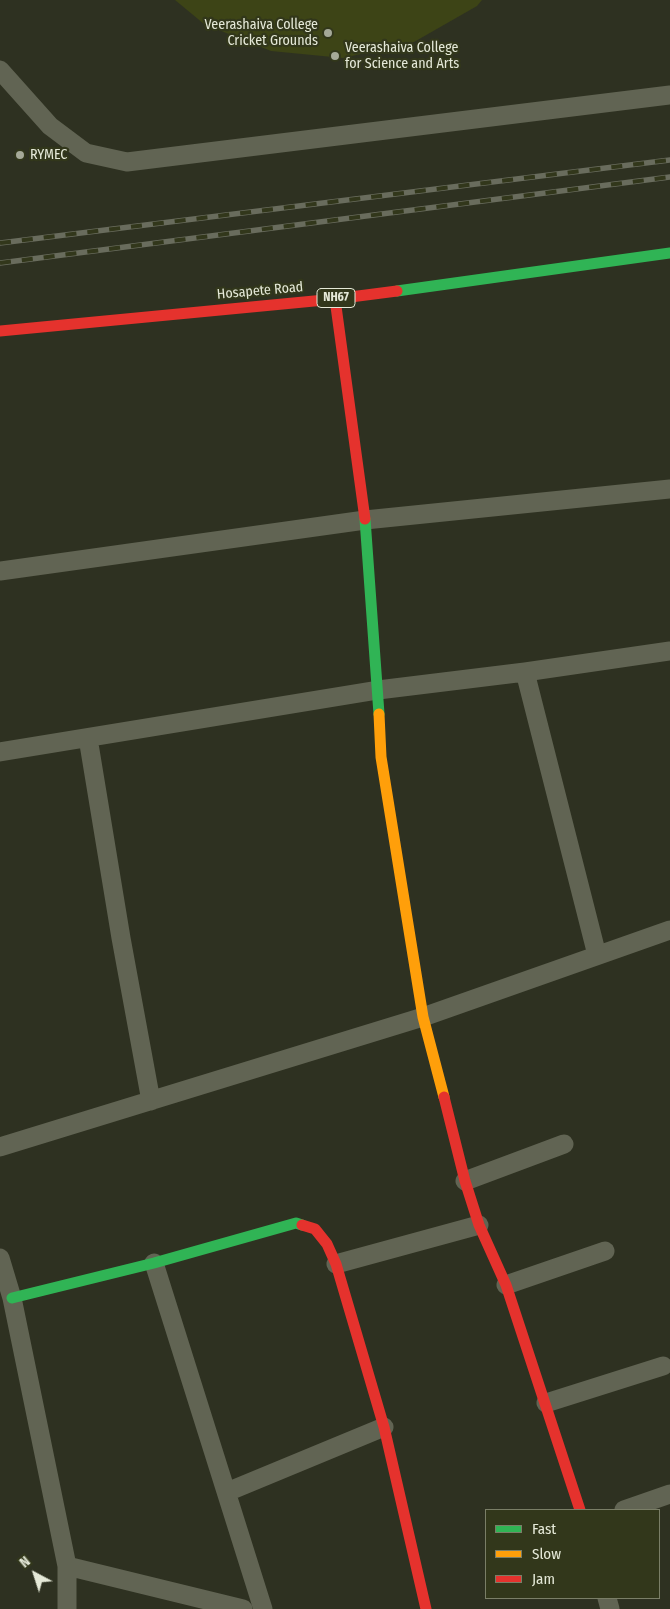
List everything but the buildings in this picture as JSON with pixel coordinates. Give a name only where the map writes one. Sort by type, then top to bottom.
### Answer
[{"type":"main road","name":"Hosapete Road","points":[[0,330],[335,299],[670,253]]},
{"type":"main road","points":[[335,299],[365,520],[378,690],[381,758],[423,1017],[465,1181],[479,1224],[506,1285],[580,1509]]},
{"type":"main road","points":[[12,1298],[154,1263],[296,1223],[315,1229],[327,1244],[336,1264],[384,1427],[426,1609]]},
{"type":"street","points":[[0,70],[50,126],[86,153],[127,162],[670,95]]},
{"type":"street","points":[[0,571],[365,520],[670,489]]},
{"type":"street","points":[[0,752],[378,690],[525,672],[670,651]]},
{"type":"street","points":[[525,672],[597,955]]},
{"type":"street","points":[[88,738],[121,938],[151,1101]]},
{"type":"street","points":[[0,1147],[423,1017],[670,930]]},
{"type":"street","points":[[465,1181],[564,1144]]},
{"type":"street","points":[[336,1264],[479,1224]]},
{"type":"street","points":[[506,1285],[605,1251]]},
{"type":"street","points":[[0,1258],[12,1298],[67,1566],[67,1609]]},
{"type":"street","points":[[154,1263],[263,1609]]},
{"type":"street","points":[[546,1403],[664,1366]]},
{"type":"street","points":[[227,1492],[384,1427]]},
{"type":"street","points":[[627,1509],[670,1494]]},
{"type":"street","points":[[67,1566],[243,1609]]},
{"type":"green space","name":"Veerashaiva College Cricket Grounds","points":[[175,0],[482,0],[477,6],[414,42],[343,58],[271,51],[204,24]]},
{"type":"railway","points":[[0,243],[670,160]]},
{"type":"railway","points":[[0,263],[670,177]]},
{"type":"traffic: fast","points":[[397,291],[670,253]]},
{"type":"traffic: fast","points":[[365,519],[379,714]]},
{"type":"traffic: fast","points":[[12,1298],[154,1263],[296,1223],[302,1225]]},
{"type":"traffic: slow","points":[[379,714],[381,757],[423,1017],[444,1097]]},
{"type":"traffic: jam","points":[[0,331],[335,299],[397,291]]},
{"type":"traffic: jam","points":[[335,299],[365,519]]},
{"type":"traffic: jam","points":[[444,1097],[465,1181],[479,1225],[506,1285],[580,1509]]},
{"type":"traffic: jam","points":[[302,1225],[315,1229],[327,1244],[336,1264],[384,1427],[426,1609]]},
{"type":"place","name":"Veerashaiva College Cricket Grounds","points":[[328,33]]},
{"type":"place","name":"Veerashaiva College for Science and Arts","points":[[335,56]]},
{"type":"place","name":"RYMEC","points":[[20,155]]}]
